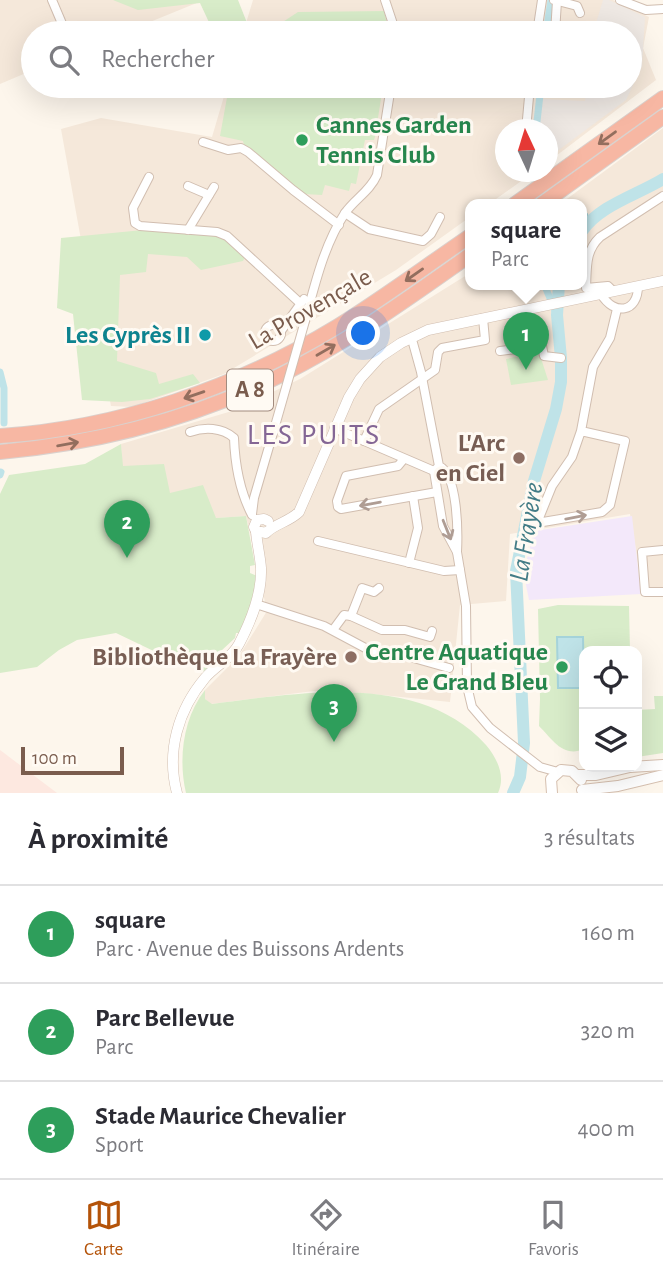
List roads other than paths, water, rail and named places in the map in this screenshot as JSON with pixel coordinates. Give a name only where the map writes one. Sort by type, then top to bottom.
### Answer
[{"type":"highway","points":[[522,199],[663,98]]},
{"type":"highway","points":[[549,199],[663,117]]},
{"type":"highway","name":"La Provençale","points":[[0,435],[81,426],[138,413],[235,380],[337,327],[465,239]]},
{"type":"highway","name":"La Provençale","points":[[0,452],[69,444],[118,433],[200,410],[240,395],[331,348],[465,258]]},
{"type":"main road","points":[[551,790],[558,772],[569,770],[578,775],[596,775],[630,767],[663,765]]},
{"type":"main road","points":[[578,775],[582,785],[581,792],[663,775]]},
{"type":"street","points":[[52,0],[61,21]]},
{"type":"street","points":[[386,0],[392,21]]},
{"type":"street","points":[[539,21],[542,0]]},
{"type":"street","points":[[555,21],[555,0],[577,6],[580,13]]},
{"type":"street","points":[[620,0],[646,10],[663,9]]},
{"type":"street","points":[[177,793],[173,751],[182,715],[205,678],[237,648],[256,604],[261,585],[261,524],[255,496],[323,257],[345,213],[370,187],[376,175],[389,98]]},
{"type":"street","points":[[527,119],[529,98]]},
{"type":"street","points":[[203,142],[228,150],[241,148],[248,152],[339,225]]},
{"type":"street","points":[[149,177],[134,208],[135,223],[140,226],[217,232],[227,236],[300,303]]},
{"type":"street","points":[[188,186],[212,191],[188,230]]},
{"type":"street","points":[[587,271],[588,254],[592,244],[663,196]]},
{"type":"street","points":[[345,213],[369,229],[422,240],[431,234],[440,217]]},
{"type":"street","points":[[261,524],[292,519],[299,512],[349,397],[360,379],[380,357],[442,325],[663,281]]},
{"type":"street","points":[[587,288],[608,286],[613,291]]},
{"type":"street","points":[[601,294],[617,309],[629,307],[636,302],[638,286]]},
{"type":"street","points":[[281,331],[276,326],[265,325],[263,339],[277,340],[300,303],[312,294]]},
{"type":"street","points":[[581,431],[625,441],[610,505],[602,512],[537,523],[552,486],[572,457],[581,431],[593,367],[610,338],[617,309]]},
{"type":"street","points":[[364,440],[379,409],[435,370],[438,352],[442,348],[485,340],[483,318]]},
{"type":"street","points":[[411,341],[422,379],[443,526],[457,552]]},
{"type":"street","points":[[500,351],[542,346],[544,356],[561,358]]},
{"type":"street","points":[[190,432],[203,427],[229,433],[234,438],[235,464],[240,487],[261,524]]},
{"type":"street","points":[[334,428],[403,460],[446,470],[458,523],[457,552],[466,606],[468,696],[479,717],[509,743],[537,764],[558,772]]},
{"type":"street","points":[[403,460],[398,466],[346,476],[337,501],[338,507],[341,509],[437,492]]},
{"type":"street","points":[[240,487],[255,496]]},
{"type":"street","points":[[409,564],[418,528],[413,496]]},
{"type":"street","points":[[318,541],[409,564],[444,571],[460,570]]},
{"type":"street","points":[[663,550],[642,552],[645,592],[663,592]]},
{"type":"street","points":[[351,616],[362,588],[374,592],[379,588]]},
{"type":"street","points":[[256,604],[333,630],[369,650],[410,657],[449,668]]},
{"type":"street","points":[[333,630],[344,615],[382,630],[405,630],[430,638],[432,631]]},
{"type":"street","points":[[537,764],[551,790]]},
{"type":"water","points":[[557,637],[583,637],[583,646],[579,646],[579,688],[558,688]]},
{"type":"waterway","points":[[548,21],[551,0]]},
{"type":"waterway","points":[[537,119],[540,98]]},
{"type":"waterway","points":[[587,225],[609,207],[663,179]]},
{"type":"waterway","points":[[587,214],[588,223]]},
{"type":"waterway","points":[[547,290],[557,315]]},
{"type":"waterway","name":"La Frayère","points":[[513,793],[520,777],[524,743],[516,571],[534,481],[556,409],[561,382],[557,315],[559,290]]},
{"type":"waterway","points":[[0,372],[4,388],[4,423]]},
{"type":"place","name":"Cannes Garden Tennis Club","points":[[302,140]]},
{"type":"place","name":"Les Cyprès II","points":[[205,335]]},
{"type":"place","name":"square","points":[[526,370]]},
{"type":"place","name":"L'Arc en Ciel","points":[[519,458]]},
{"type":"place","name":"Parc Bellevue","points":[[127,558]]},
{"type":"place","name":"Bibliothèque La Frayère","points":[[351,657]]},
{"type":"place","name":"Centre Aquatique Le Grand Bleu","points":[[562,667]]},
{"type":"place","name":"Stade Maurice Chevalier","points":[[334,742]]},
{"type":"district","name":"LES PUITS","points":[[314,435]]}]
